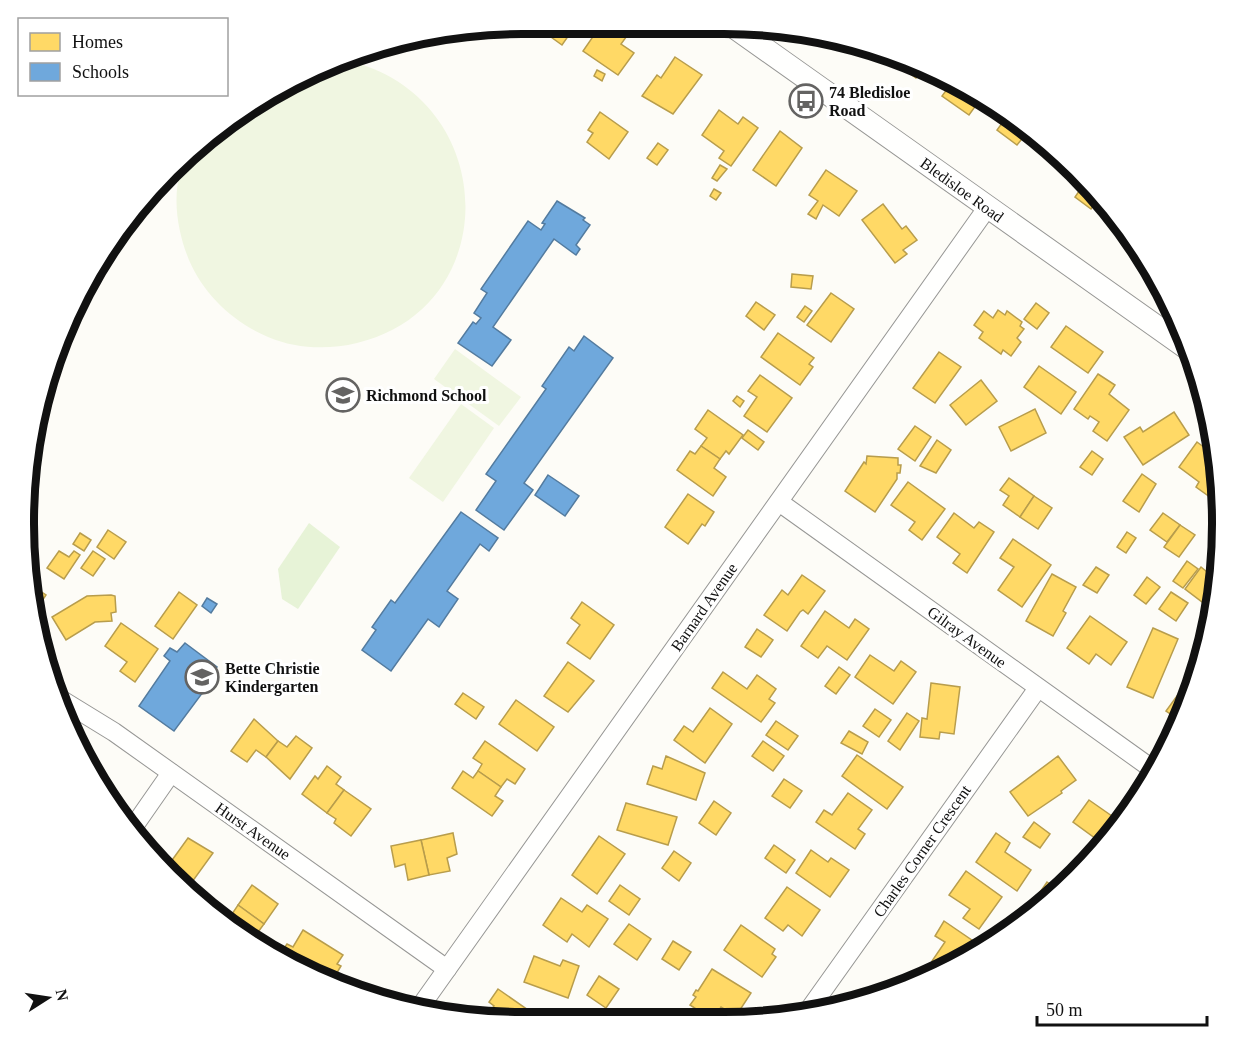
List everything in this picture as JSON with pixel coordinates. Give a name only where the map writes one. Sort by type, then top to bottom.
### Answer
[{"type":"street","name":"Bledisloe Road","points":[[746,35],[1177,341]]},
{"type":"street","name":"Barnard Avenue","points":[[424,1001],[987,208]]},
{"type":"street","name":"Gilray Avenue","points":[[779,502],[1148,766]]},
{"type":"street","name":"Charles Corner Crescent","points":[[814,1003],[1038,688]]},
{"type":"street","name":"Hurst Avenue","points":[[70,704],[447,969]]},
{"type":"street","points":[[137,822],[171,773]]},
{"type":"green space","points":[[356,64],[396,80],[433,114],[456,155],[465,201],[460,247],[440,288],[406,322],[357,343],[335,347],[290,344],[268,337],[243,324],[221,306],[203,285],[189,260],[180,232],[176,202],[179,177],[201,156],[252,117],[307,85]]},
{"type":"green space","points":[[455,349],[521,397],[499,426],[434,379]]},
{"type":"green space","points":[[461,404],[494,428],[443,502],[409,478]]},
{"type":"green space","points":[[309,523],[340,547],[298,609],[282,599],[278,569]]},
{"type":"building: Homes","points":[[547,34],[570,34],[562,45]]},
{"type":"building: Homes","points":[[595,34],[628,34],[621,44],[634,53],[618,75],[583,51]]},
{"type":"building: Homes","points":[[675,57],[702,75],[673,114],[642,96],[657,75],[661,78]]},
{"type":"building: Homes","points":[[903,69],[918,75],[916,78]]},
{"type":"building: Homes","points":[[597,70],[605,74],[602,81],[594,76]]},
{"type":"building: Homes","points":[[947,89],[976,105],[969,115],[942,96]]},
{"type":"building: Homes","points":[[719,110],[738,124],[743,117],[758,128],[731,166],[719,158],[724,151],[702,135]]},
{"type":"building: Homes","points":[[600,112],[628,132],[609,159],[587,142],[593,133],[588,130]]},
{"type":"building: Homes","points":[[1003,122],[1023,137],[1017,145],[997,130]]},
{"type":"building: Homes","points":[[780,131],[802,148],[776,186],[753,170]]},
{"type":"building: Homes","points":[[658,143],[668,150],[657,165],[647,158]]},
{"type":"building: Homes","points":[[720,165],[727,169],[717,181],[712,178]]},
{"type":"building: Homes","points":[[826,170],[857,191],[839,216],[823,205],[816,219],[808,214],[818,201],[809,195]]},
{"type":"building: Homes","points":[[714,189],[721,193],[716,200],[710,196]]},
{"type":"building: Homes","points":[[1080,190],[1094,205],[1091,209],[1075,197]]},
{"type":"building: Homes","points":[[883,204],[902,229],[906,226],[917,240],[903,250],[907,254],[895,263],[862,220]]},
{"type":"building: Homes","points":[[792,274],[813,276],[811,289],[791,287]]},
{"type":"building: Homes","points":[[831,293],[854,309],[831,342],[807,325]]},
{"type":"building: Homes","points":[[756,302],[775,315],[764,330],[746,316]]},
{"type":"building: Homes","points":[[1036,303],[1049,313],[1037,329],[1024,319]]},
{"type":"building: Homes","points":[[805,306],[812,311],[804,322],[797,317]]},
{"type":"building: Homes","points":[[998,310],[1005,315],[1007,311],[1022,322],[1020,326],[1024,329],[1017,338],[1021,342],[1011,356],[1003,350],[1001,354],[979,338],[983,332],[974,325],[984,311],[993,318]]},
{"type":"building: Homes","points":[[1066,326],[1103,352],[1088,373],[1051,347]]},
{"type":"building: Homes","points":[[778,333],[814,358],[809,364],[813,367],[800,385],[761,357]]},
{"type":"building: Homes","points":[[939,352],[961,367],[935,403],[913,388]]},
{"type":"building: Homes","points":[[1039,366],[1076,392],[1061,414],[1024,387]]},
{"type":"building: Homes","points":[[1098,374],[1115,385],[1109,394],[1129,410],[1107,441],[1093,431],[1099,422],[1090,416],[1088,419],[1074,409]]},
{"type":"building: Homes","points":[[760,375],[792,398],[767,432],[744,416],[757,397],[748,391]]},
{"type":"building: Homes","points":[[981,380],[997,401],[966,425],[950,405]]},
{"type":"building: Homes","points":[[737,396],[744,401],[740,407],[733,401]]},
{"type":"building: Homes","points":[[1035,409],[1046,433],[1011,451],[999,427]]},
{"type":"building: Homes","points":[[708,410],[743,435],[729,454],[726,451],[720,459],[701,446],[707,438],[695,429]]},
{"type":"building: Homes","points":[[1174,412],[1189,435],[1143,465],[1124,437],[1140,427],[1143,432]]},
{"type":"building: Homes","points":[[915,426],[931,437],[915,461],[898,449]]},
{"type":"building: Homes","points":[[748,430],[764,442],[758,450],[742,438]]},
{"type":"building: Homes","points":[[937,440],[951,450],[936,473],[920,466]]},
{"type":"building: Homes","points":[[1197,442],[1206,449],[1211,498],[1196,487],[1199,482],[1179,467]]},
{"type":"building: Homes","points":[[701,446],[720,459],[714,468],[726,477],[713,496],[677,470],[690,451],[695,454]]},
{"type":"building: Homes","points":[[1092,451],[1103,459],[1092,475],[1080,467]]},
{"type":"building: Homes","points":[[867,456],[898,458],[898,465],[901,465],[897,479],[875,512],[845,491],[864,462],[866,464]]},
{"type":"building: Homes","points":[[1142,474],[1156,484],[1139,512],[1123,501]]},
{"type":"building: Homes","points":[[1009,478],[1034,496],[1020,517],[1003,505],[1009,496],[1000,490]]},
{"type":"building: Homes","points":[[908,482],[945,509],[922,540],[909,530],[915,522],[891,505]]},
{"type":"building: Homes","points":[[688,494],[714,512],[705,526],[702,524],[688,544],[665,527]]},
{"type":"building: Homes","points":[[1034,496],[1052,508],[1038,529],[1020,517]]},
{"type":"building: Homes","points":[[954,513],[974,528],[979,522],[994,532],[967,573],[953,563],[960,554],[937,537]]},
{"type":"building: Homes","points":[[1163,513],[1180,525],[1167,542],[1150,530]]},
{"type":"building: Homes","points":[[1180,525],[1195,535],[1179,557],[1164,547]]},
{"type":"building: Homes","points":[[108,530],[126,542],[114,559],[97,547]]},
{"type":"building: Homes","points":[[1127,532],[1136,538],[1126,553],[1117,547]]},
{"type":"building: Homes","points":[[80,533],[91,540],[84,551],[73,544]]},
{"type":"building: Homes","points":[[1013,539],[1051,565],[1022,607],[998,590],[1014,567],[1000,558]]},
{"type":"building: Homes","points":[[59,551],[69,557],[74,551],[80,555],[64,579],[47,568]]},
{"type":"building: Homes","points":[[93,551],[105,559],[93,576],[81,568]]},
{"type":"building: Homes","points":[[1187,561],[1198,569],[1183,588],[1173,581]]},
{"type":"building: Homes","points":[[1096,567],[1109,575],[1097,593],[1083,585]]},
{"type":"building: Homes","points":[[1201,567],[1209,574],[1205,604],[1185,589]]},
{"type":"building: Homes","points":[[1052,574],[1076,587],[1063,611],[1066,613],[1053,636],[1026,621]]},
{"type":"building: Homes","points":[[802,575],[825,591],[808,614],[803,610],[800,612],[787,631],[764,615],[782,590],[788,595]]},
{"type":"building: Homes","points":[[1147,577],[1160,587],[1146,604],[1134,595]]},
{"type":"building: Homes","points":[[40,591],[46,595],[41,602]]},
{"type":"building: Homes","points":[[179,592],[197,605],[173,639],[155,626]]},
{"type":"building: Homes","points":[[1171,592],[1188,603],[1176,621],[1159,609]]},
{"type":"building: Homes","points":[[87,596],[115,596],[116,612],[111,613],[112,621],[95,622],[66,640],[52,617]]},
{"type":"building: Homes","points":[[582,602],[614,625],[590,659],[567,643],[580,625],[571,618]]},
{"type":"building: Homes","points":[[825,611],[849,628],[855,619],[869,629],[847,660],[827,646],[818,658],[801,646]]},
{"type":"building: Homes","points":[[1090,616],[1127,642],[1111,665],[1096,654],[1089,664],[1067,648]]},
{"type":"building: Homes","points":[[121,623],[158,649],[135,682],[120,671],[127,662],[105,646]]},
{"type":"building: Homes","points":[[1153,628],[1178,639],[1153,698],[1127,687]]},
{"type":"building: Homes","points":[[757,629],[773,640],[761,657],[745,647]]},
{"type":"building: Homes","points":[[870,655],[894,671],[901,661],[916,672],[893,704],[855,677]]},
{"type":"building: Homes","points":[[568,662],[594,681],[568,712],[544,696]]},
{"type":"building: Homes","points":[[839,667],[850,675],[836,694],[825,686]]},
{"type":"building: Homes","points":[[723,672],[747,689],[757,675],[776,689],[769,699],[775,703],[761,722],[712,688]]},
{"type":"building: Homes","points":[[931,683],[960,687],[954,734],[940,732],[939,739],[920,737],[922,718],[927,719]]},
{"type":"building: Homes","points":[[1185,685],[1173,715],[1166,711]]},
{"type":"building: Homes","points":[[463,693],[484,707],[476,719],[455,704]]},
{"type":"building: Homes","points":[[516,700],[554,727],[537,751],[499,724]]},
{"type":"building: Homes","points":[[710,708],[732,724],[705,763],[674,740],[684,726],[693,732]]},
{"type":"building: Homes","points":[[875,709],[891,720],[879,737],[863,726]]},
{"type":"building: Homes","points":[[907,713],[919,721],[900,750],[888,741]]},
{"type":"building: Homes","points":[[254,719],[278,741],[266,757],[256,750],[247,762],[231,751]]},
{"type":"building: Homes","points":[[776,721],[798,736],[788,750],[766,735]]},
{"type":"building: Homes","points":[[849,731],[868,742],[862,754],[841,743]]},
{"type":"building: Homes","points":[[296,736],[312,748],[290,779],[266,757],[278,741],[287,747]]},
{"type":"building: Homes","points":[[485,741],[525,769],[515,784],[507,779],[501,787],[478,771],[482,764],[473,758]]},
{"type":"building: Homes","points":[[763,741],[784,756],[773,771],[752,756]]},
{"type":"building: Homes","points":[[857,755],[903,787],[887,809],[842,776]]},
{"type":"building: Homes","points":[[666,756],[705,773],[696,800],[647,784],[653,766],[662,769]]},
{"type":"building: Homes","points":[[1058,756],[1076,780],[1061,791],[1062,793],[1028,816],[1010,792]]},
{"type":"building: Homes","points":[[327,766],[341,777],[336,784],[344,790],[327,813],[302,794],[315,776],[318,779]]},
{"type":"building: Homes","points":[[463,771],[473,778],[478,771],[501,787],[495,796],[503,801],[492,816],[452,788]]},
{"type":"building: Homes","points":[[784,779],[802,791],[790,808],[772,796]]},
{"type":"building: Homes","points":[[344,790],[371,809],[351,836],[334,823],[336,819],[327,813]]},
{"type":"building: Homes","points":[[848,793],[872,810],[858,829],[865,834],[855,849],[816,822],[824,810],[832,815]]},
{"type":"building: Homes","points":[[1089,800],[1112,816],[1120,808],[1096,839],[1073,822]]},
{"type":"building: Homes","points":[[714,801],[731,813],[716,835],[699,823]]},
{"type":"building: Homes","points":[[626,803],[677,817],[668,845],[617,830]]},
{"type":"building: Homes","points":[[1034,822],[1050,834],[1040,848],[1023,837]]},
{"type":"building: Homes","points":[[453,833],[457,854],[447,858],[450,871],[429,875],[421,840]]},
{"type":"building: Homes","points":[[996,833],[1010,843],[1005,852],[1031,870],[1017,891],[976,862]]},
{"type":"building: Homes","points":[[599,836],[625,854],[597,894],[572,875]]},
{"type":"building: Homes","points":[[188,838],[213,853],[192,882],[171,861]]},
{"type":"building: Homes","points":[[421,840],[429,875],[408,880],[405,864],[395,867],[391,846]]},
{"type":"building: Homes","points":[[774,845],[795,860],[786,873],[765,858]]},
{"type":"building: Homes","points":[[811,850],[828,862],[831,858],[849,870],[830,897],[796,873]]},
{"type":"building: Homes","points":[[674,851],[691,863],[679,881],[662,868]]},
{"type":"building: Homes","points":[[966,871],[1002,897],[979,929],[963,918],[970,909],[949,895]]},
{"type":"building: Homes","points":[[1047,882],[1051,885],[1046,890],[1035,899]]},
{"type":"building: Homes","points":[[252,885],[278,904],[264,924],[238,905]]},
{"type":"building: Homes","points":[[620,885],[640,899],[629,915],[609,901]]},
{"type":"building: Homes","points":[[787,887],[820,910],[802,936],[788,925],[783,931],[765,918]]},
{"type":"building: Homes","points":[[561,898],[582,912],[587,905],[608,919],[589,947],[572,934],[567,942],[543,925]]},
{"type":"building: Homes","points":[[238,905],[264,924],[258,933],[231,915]]},
{"type":"building: Homes","points":[[944,921],[974,942],[935,963],[932,961],[945,942],[935,936]]},
{"type":"building: Homes","points":[[629,924],[651,939],[637,960],[614,944]]},
{"type":"building: Homes","points":[[741,925],[775,949],[772,954],[776,957],[762,977],[724,950]]},
{"type":"building: Homes","points":[[303,930],[343,955],[337,964],[341,966],[336,974],[284,949],[287,944],[293,947]]},
{"type":"building: Homes","points":[[673,941],[691,952],[679,970],[662,959]]},
{"type":"building: Homes","points":[[534,956],[560,966],[563,960],[579,966],[568,998],[524,982]]},
{"type":"building: Homes","points":[[712,969],[751,993],[739,1011],[729,1012],[721,1007],[718,1012],[701,1012],[690,1005],[696,997],[693,995],[696,990],[698,991]]},
{"type":"building: Homes","points":[[599,976],[619,989],[606,1008],[587,995]]},
{"type":"building: Homes","points":[[498,989],[531,1012],[491,1010],[494,1006],[489,1002]]},
{"type":"building: Schools","points":[[557,201],[585,218],[583,220],[590,225],[576,245],[580,249],[576,255],[554,239],[493,327],[511,340],[492,366],[458,343],[473,322],[476,324],[481,318],[474,313],[487,293],[481,289],[528,221],[541,230],[545,224],[542,223]]},
{"type":"building: Schools","points":[[584,336],[613,358],[524,483],[533,490],[504,530],[476,510],[496,481],[486,474],[546,389],[542,386],[569,347],[574,351]]},
{"type":"building: Schools","points":[[548,475],[579,496],[565,516],[535,495]]},
{"type":"building: Schools","points":[[461,512],[498,538],[489,551],[480,544],[447,591],[458,599],[439,627],[428,619],[391,671],[362,650],[376,630],[372,627],[391,600],[395,603]]},
{"type":"building: Schools","points":[[207,598],[217,604],[211,613],[202,606]]},
{"type":"building: Schools","points":[[185,643],[217,667],[212,675],[215,676],[174,731],[139,706],[170,661],[164,656],[170,648],[177,652]]},
{"type":"place","name":"74 Bledisloe Road","points":[[806,101]]},
{"type":"place","name":"Richmond School","points":[[343,395]]},
{"type":"place","name":"Bette Christie Kindergarten","points":[[202,677]]}]
